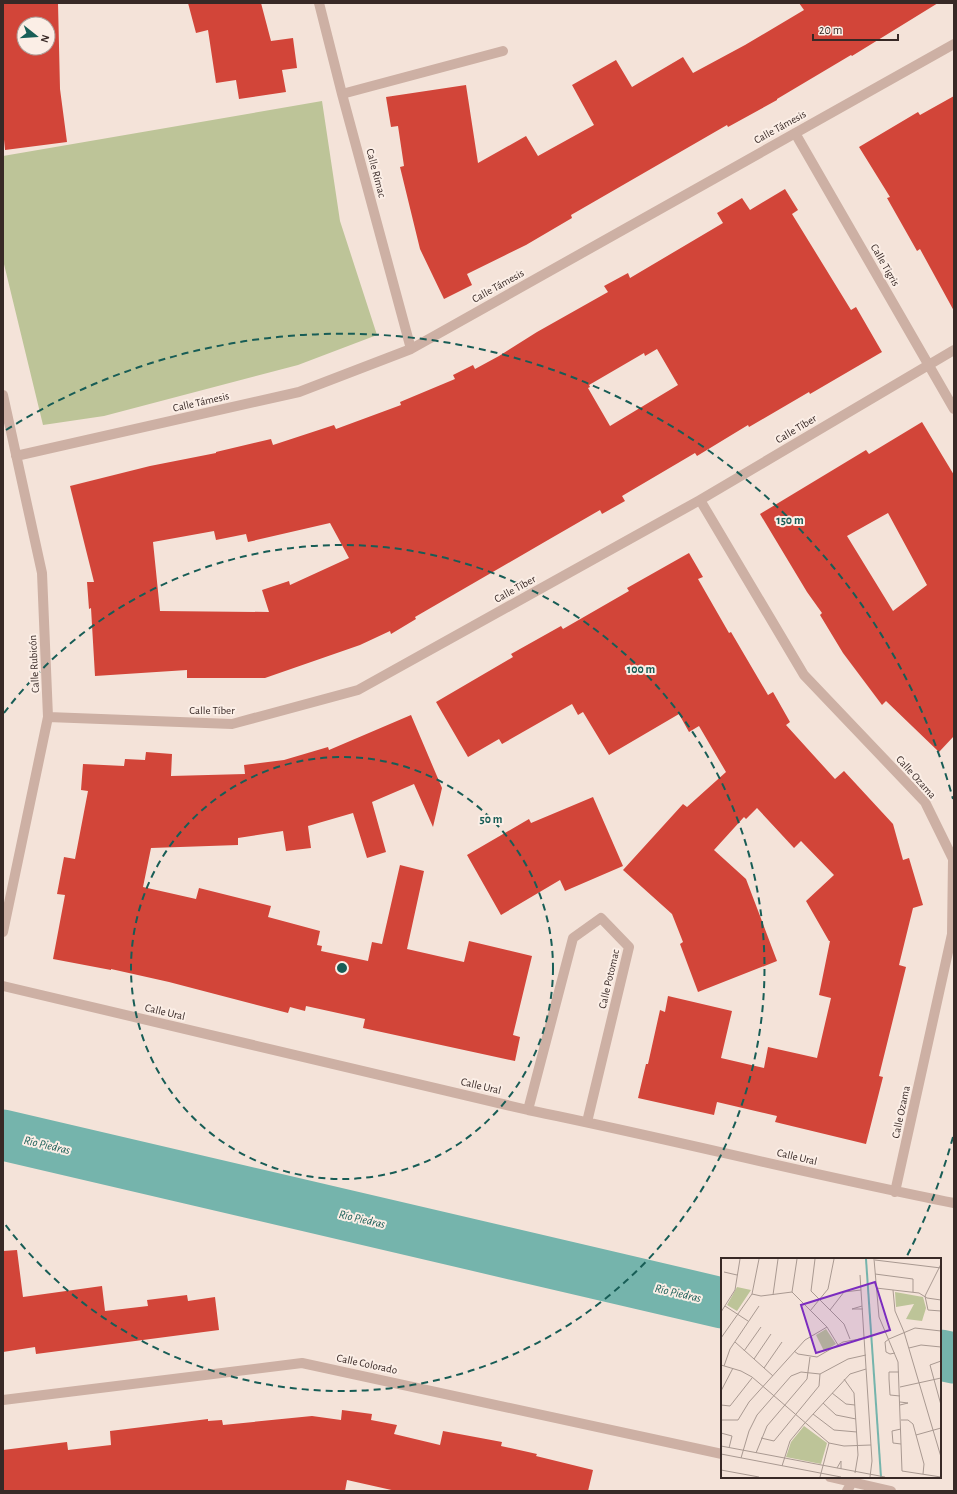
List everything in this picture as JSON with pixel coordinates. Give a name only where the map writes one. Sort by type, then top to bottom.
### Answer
[{"type":"street","name":"Calle Rímac","points":[[320,3],[342,94],[411,349]]},
{"type":"street","name":"Calle Támesis","points":[[16,456],[298,392],[411,349],[954,44]]},
{"type":"street","points":[[342,94],[503,51]]},
{"type":"street","name":"Calle Tigris","points":[[795,133],[954,409]]},
{"type":"street","name":"Calle Tíber","points":[[48,717],[232,724],[358,690],[700,500],[954,350]]},
{"type":"street","name":"Calle Rubicón","points":[[3,395],[42,572],[48,717],[3,932]]},
{"type":"street","name":"Calle Ozama","points":[[700,500],[804,675],[925,802],[953,859],[952,934],[895,1192]]},
{"type":"street","name":"Calle Potomac","points":[[528,1110],[573,938],[601,918],[629,947],[587,1122]]},
{"type":"street","name":"Calle Ural","points":[[3,986],[528,1110],[895,1192],[954,1203]]},
{"type":"street","name":"Calle Colorado","points":[[3,1400],[302,1363],[721,1454]]},
{"type":"street","points":[[832,1478],[849,1486],[891,1491]]},
{"type":"green space","points":[[322,101],[340,221],[377,335],[298,365],[104,416],[43,425],[3,260],[3,156]]},
{"type":"building","points":[[3,3],[58,3],[60,89],[67,142],[5,150],[3,129]]},
{"type":"building","points":[[188,3],[261,3],[271,41],[293,38],[297,68],[282,70],[286,92],[239,99],[236,80],[216,83],[208,30],[196,33]]},
{"type":"building","points":[[799,3],[938,3],[777,100],[728,127],[727,125],[571,215],[572,218],[526,245],[467,274],[472,285],[444,299],[420,249],[400,167],[404,166],[398,126],[391,127],[386,97],[466,85],[478,163],[526,136],[538,156],[594,125],[572,85],[616,60],[632,87],[683,57],[693,73],[745,45],[804,10]]},
{"type":"building","points":[[954,96],[954,311],[920,249],[917,251],[887,198],[890,197],[859,147],[918,112],[920,115]]},
{"type":"building","points":[[785,189],[798,210],[792,214],[851,310],[856,307],[882,352],[810,394],[809,392],[749,427],[748,425],[697,456],[695,453],[622,496],[625,501],[602,514],[600,510],[415,617],[416,619],[391,634],[390,631],[360,645],[265,678],[187,678],[187,670],[95,676],[91,608],[89,609],[87,582],[94,582],[70,486],[150,466],[216,453],[271,439],[273,445],[334,425],[336,429],[401,405],[400,402],[455,379],[453,375],[473,365],[475,369],[499,356],[537,332],[608,292],[604,286],[628,273],[630,278],[723,223],[717,213],[742,198],[750,210]],"holes":[[[657,349],[678,385],[610,426],[588,388],[590,387],[589,385],[644,353],[645,356]],[[330,523],[349,558],[290,585],[289,581],[262,590],[269,612],[160,611],[153,542],[214,531],[216,540],[246,534],[248,542]]]},
{"type":"building","points":[[922,422],[954,475],[954,736],[939,752],[886,701],[882,705],[843,653],[820,615],[822,613],[807,592],[760,514],[866,450],[869,454]],"holes":[[[888,513],[927,585],[893,611],[847,536]]]},
{"type":"building","points":[[689,553],[703,577],[698,579],[729,633],[731,632],[768,695],[773,692],[790,722],[786,725],[835,779],[844,771],[893,824],[903,860],[909,858],[923,905],[913,908],[899,965],[906,967],[879,1076],[883,1077],[866,1144],[775,1122],[777,1116],[717,1102],[714,1115],[638,1098],[646,1064],[648,1064],[660,1010],[665,1012],[668,996],[732,1011],[721,1058],[764,1068],[768,1047],[817,1058],[831,998],[819,995],[830,941],[806,901],[834,875],[801,841],[794,848],[757,808],[746,819],[744,817],[714,850],[746,879],[777,961],[698,992],[680,944],[683,942],[672,914],[623,870],[683,804],[687,807],[726,772],[699,726],[689,732],[679,714],[609,755],[583,712],[578,715],[572,704],[502,744],[499,739],[468,757],[436,702],[513,657],[511,654],[561,626],[563,629],[629,591],[627,588]]},
{"type":"building","points":[[411,715],[442,788],[433,827],[414,784],[372,802],[386,852],[367,858],[353,813],[308,826],[311,848],[286,851],[283,831],[238,838],[238,845],[151,848],[143,887],[196,899],[199,888],[271,906],[268,917],[320,931],[317,945],[322,946],[321,951],[368,961],[372,942],[382,944],[400,865],[424,871],[407,949],[464,962],[469,941],[532,956],[513,1035],[520,1037],[515,1061],[363,1028],[365,1019],[306,1006],[305,1011],[290,1007],[288,1013],[169,982],[111,969],[53,959],[65,895],[57,894],[64,857],[75,859],[88,791],[81,790],[83,764],[124,766],[125,759],[145,760],[146,752],[172,754],[171,776],[245,774],[244,765],[284,760],[328,747],[329,750]]},
{"type":"building","points":[[593,797],[623,866],[565,891],[560,880],[501,915],[467,855],[529,819],[531,823]]},
{"type":"building","points":[[17,1250],[23,1297],[102,1286],[105,1311],[148,1306],[147,1300],[187,1295],[188,1301],[215,1297],[219,1330],[36,1354],[35,1347],[3,1352],[3,1251]]},
{"type":"building","points":[[342,1410],[372,1414],[371,1420],[397,1425],[394,1434],[440,1445],[443,1431],[502,1442],[501,1446],[537,1454],[536,1456],[593,1470],[588,1491],[396,1491],[347,1480],[345,1491],[3,1491],[3,1450],[67,1442],[68,1450],[111,1445],[110,1431],[208,1419],[208,1421],[222,1420],[223,1425],[312,1416],[341,1420]]},
{"type":"waterway","name":"Río Piedras","points":[[3,1135],[721,1303]]},
{"type":"waterway","name":"Río Piedras","points":[[941,1355],[954,1358]]}]
